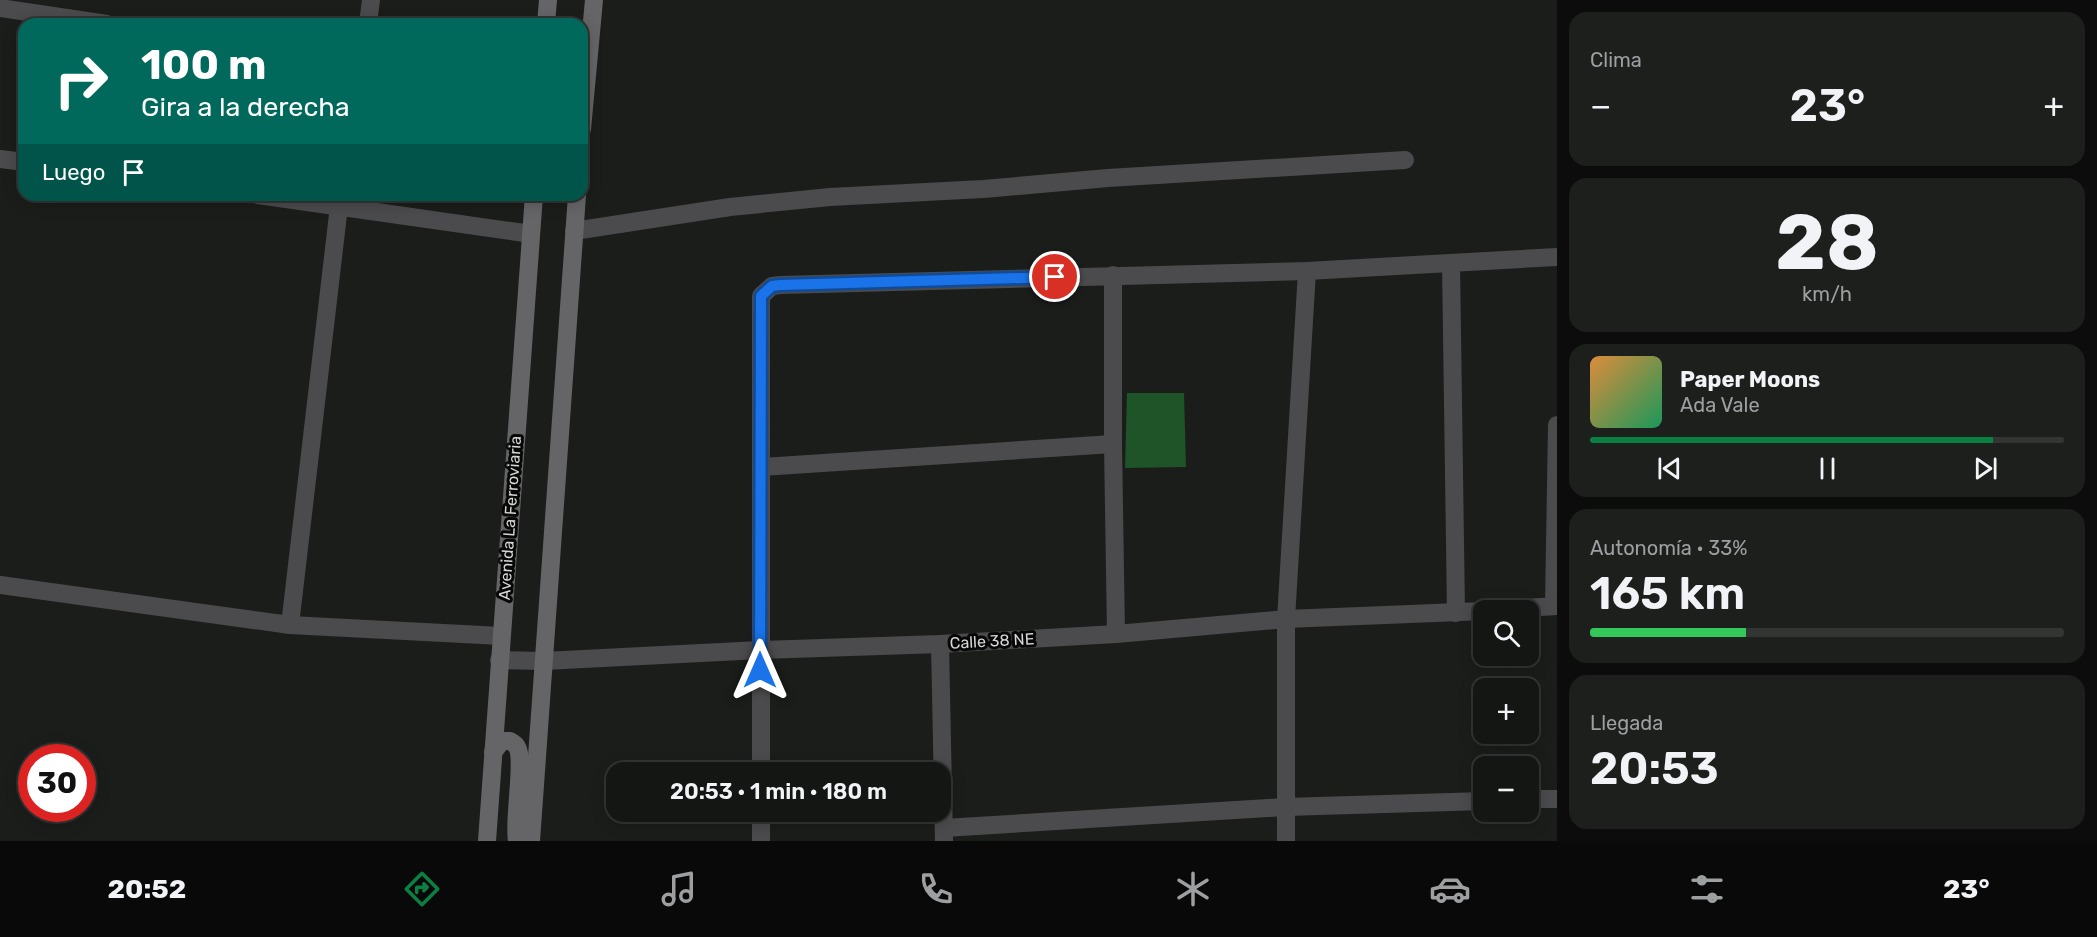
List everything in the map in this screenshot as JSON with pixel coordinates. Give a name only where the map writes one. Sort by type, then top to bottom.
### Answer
[{"type":"main road","points":[[546,18],[548,0]]},
{"type":"main road","points":[[588,64],[594,0]]},
{"type":"main road","name":"Avenida La Ferroviaria","points":[[487,841],[534,201]]},
{"type":"main road","points":[[531,841],[576,201]]},
{"type":"main road","points":[[493,752],[502,741],[510,741],[517,746],[520,759],[516,841]]},
{"type":"street","points":[[369,18],[371,0]]},
{"type":"street","points":[[0,8],[42,7],[84,18]]},
{"type":"street","points":[[0,159],[18,161]]},
{"type":"street","points":[[574,231],[730,207],[830,197],[983,189],[1108,178],[1405,160]]},
{"type":"street","points":[[302,201],[531,234]]},
{"type":"street","points":[[290,625],[339,206]]},
{"type":"street","points":[[761,762],[761,296],[772,286],[1307,271],[1557,257]]},
{"type":"street","points":[[1451,263],[1456,613]]},
{"type":"street","points":[[1286,841],[1286,620],[1307,271]]},
{"type":"street","points":[[1113,275],[1116,634]]},
{"type":"street","points":[[1539,607],[1555,606],[1557,425]]},
{"type":"street","points":[[761,467],[1113,444]]},
{"type":"street","points":[[0,585],[290,625],[501,636]]},
{"type":"street","name":"Calle 38 NE","points":[[499,660],[543,661],[940,644],[1116,634],[1286,620],[1473,612]]},
{"type":"street","points":[[940,644],[944,835],[1285,807],[1473,801]]},
{"type":"street","points":[[1539,800],[1557,799]]},
{"type":"street","points":[[761,822],[761,841]]},
{"type":"building","points":[[1127,393],[1184,393],[1186,467],[1125,468]]},
{"type":"route","points":[[760,670],[761,296],[772,286],[780,285],[1055,277]]}]
